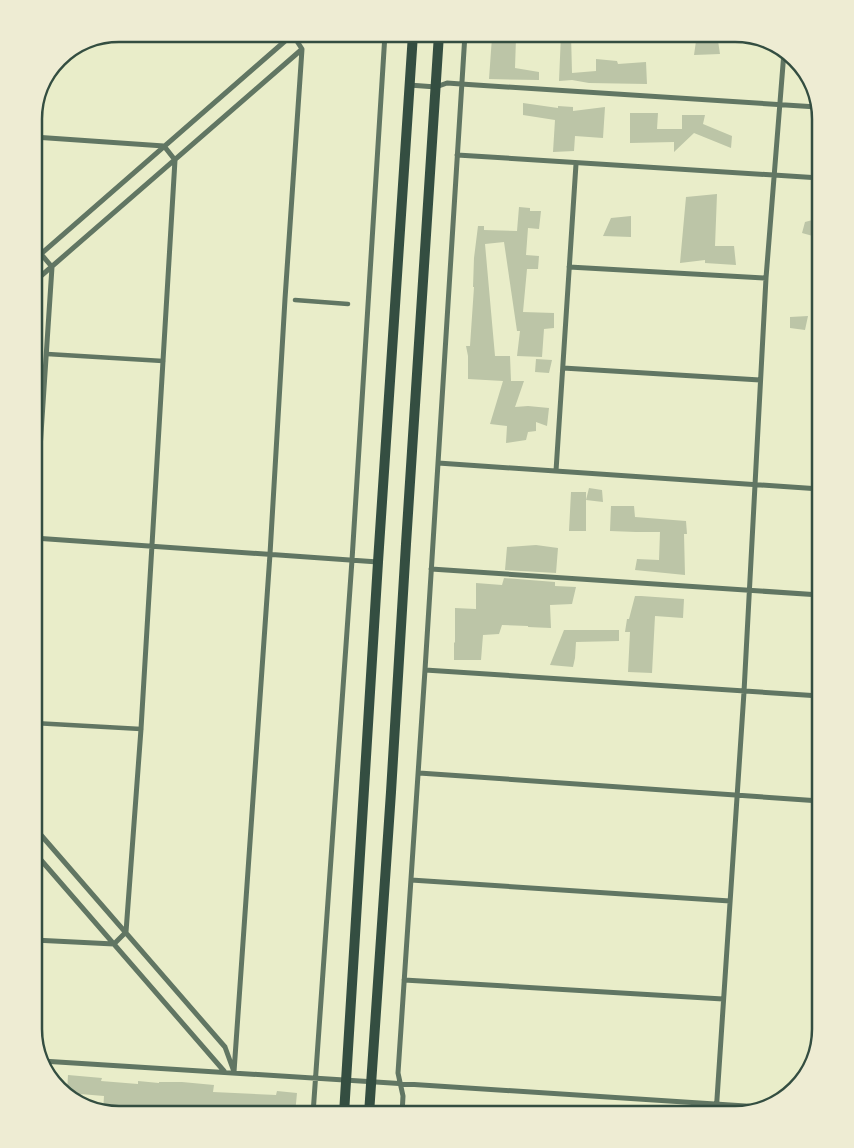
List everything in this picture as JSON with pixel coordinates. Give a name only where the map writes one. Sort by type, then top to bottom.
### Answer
[{"type":"main road","points":[[344,1106],[413,42]]},
{"type":"main road","points":[[370,1106],[439,43]]},
{"type":"street","points":[[43,252],[284,42]]},
{"type":"street","points":[[234,1072],[270,554],[284,309],[302,50],[297,42]]},
{"type":"street","points":[[314,1106],[352,560],[384,42]]},
{"type":"street","points":[[402,1106],[403,1096],[398,1073],[464,43]]},
{"type":"street","points":[[43,275],[302,50]]},
{"type":"street","points":[[716,1104],[744,692],[766,278],[783,61]]},
{"type":"street","points":[[410,85],[436,87],[447,84],[462,84],[811,107]]},
{"type":"street","points":[[42,940],[114,944],[126,932],[141,729],[175,160],[164,146],[43,139]]},
{"type":"street","points":[[457,155],[812,177]]},
{"type":"street","points":[[556,471],[576,164]]},
{"type":"street","points":[[43,256],[52,267],[43,416]]},
{"type":"street","points":[[569,266],[766,278]]},
{"type":"street","points":[[294,300],[348,304]]},
{"type":"street","points":[[47,354],[163,361]]},
{"type":"street","points":[[563,368],[760,380]]},
{"type":"street","points":[[438,463],[812,488]]},
{"type":"street","points":[[43,540],[378,562]]},
{"type":"street","points":[[431,569],[812,594]]},
{"type":"street","points":[[425,670],[812,696]]},
{"type":"street","points":[[42,723],[141,729]]},
{"type":"street","points":[[418,773],[812,801]]},
{"type":"street","points":[[42,836],[226,1047],[234,1072]]},
{"type":"street","points":[[42,861],[224,1071]]},
{"type":"street","points":[[411,880],[730,901]]},
{"type":"street","points":[[404,980],[723,999]]},
{"type":"street","points":[[49,1060],[739,1106]]},
{"type":"building","points":[[492,43],[516,43],[515,68],[539,72],[539,80],[489,79]]},
{"type":"building","points":[[561,43],[571,43],[572,73],[596,71],[596,59],[617,61],[618,64],[646,62],[647,84],[559,81]]},
{"type":"building","points":[[696,43],[718,43],[720,54],[694,55]]},
{"type":"building","points":[[523,103],[558,108],[558,106],[573,107],[573,111],[605,107],[603,138],[575,136],[574,151],[553,152],[555,120],[523,115]]},
{"type":"building","points":[[630,113],[658,113],[657,129],[682,129],[682,115],[705,115],[703,124],[732,136],[731,148],[694,133],[674,152],[674,142],[630,143]]},
{"type":"building","points":[[717,194],[715,246],[734,246],[736,265],[705,263],[705,260],[680,263],[686,197]]},
{"type":"building","points":[[519,207],[530,208],[530,211],[541,211],[539,229],[528,228],[526,255],[539,256],[538,269],[527,269],[523,312],[554,313],[554,328],[544,329],[542,357],[517,356],[520,331],[517,331],[504,242],[485,244],[495,356],[510,356],[511,381],[524,381],[515,407],[549,408],[547,426],[536,422],[536,431],[528,432],[526,440],[506,443],[507,426],[490,424],[503,381],[468,379],[466,346],[470,346],[474,258],[478,226],[484,226],[484,230],[517,231]]},
{"type":"building","points":[[631,216],[631,237],[603,236],[611,218]]},
{"type":"building","points":[[812,220],[812,236],[802,233],[805,222]]},
{"type":"building","points":[[808,316],[805,330],[790,328],[790,317]]},
{"type":"building","points":[[536,359],[552,360],[549,373],[535,372]]},
{"type":"building","points":[[589,488],[602,490],[603,502],[586,500]]},
{"type":"building","points":[[571,492],[586,492],[586,531],[569,531]]},
{"type":"building","points":[[611,506],[634,506],[635,517],[686,521],[687,534],[684,534],[685,575],[635,570],[637,559],[659,560],[660,532],[610,531]]},
{"type":"building","points":[[536,545],[558,548],[556,573],[505,570],[507,547]]},
{"type":"building","points":[[504,578],[555,582],[555,586],[576,587],[572,604],[550,605],[551,628],[502,625],[499,634],[483,635],[481,660],[454,660],[455,608],[476,609],[476,583],[502,585]]},
{"type":"building","points":[[635,596],[684,599],[683,618],[655,616],[652,673],[628,672],[630,632],[625,632],[627,619],[629,619]]},
{"type":"building","points":[[564,630],[619,630],[619,641],[576,642],[573,667],[550,665]]},
{"type":"building","points":[[68,1075],[102,1078],[101,1081],[138,1084],[138,1081],[214,1085],[213,1092],[276,1095],[277,1091],[297,1093],[296,1106],[119,1106],[103,1104],[104,1096],[80,1095],[67,1084]]}]
